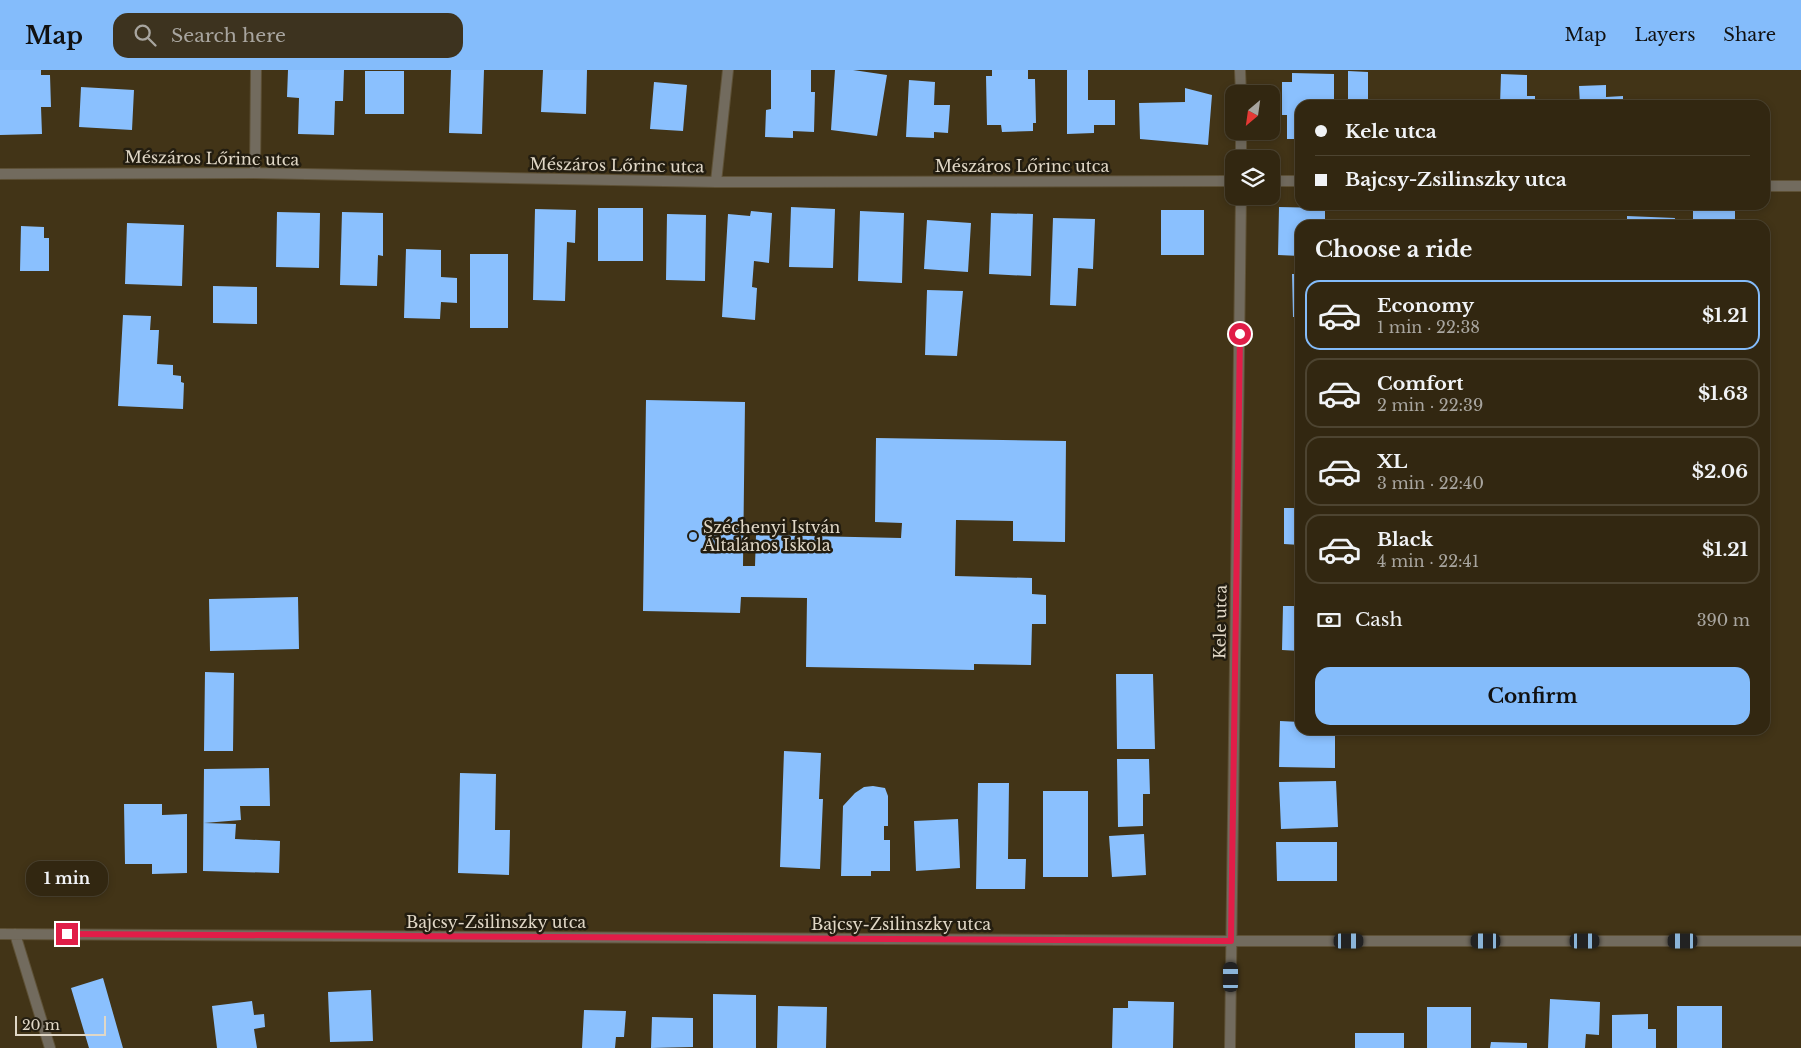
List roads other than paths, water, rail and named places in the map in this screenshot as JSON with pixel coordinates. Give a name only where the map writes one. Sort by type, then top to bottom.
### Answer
[{"type":"street","points":[[255,173],[256,70]]},
{"type":"street","points":[[716,182],[728,70]]},
{"type":"street","points":[[1240,70],[1241,85]]},
{"type":"street","name":"Mészáros Lőrinc utca","points":[[0,174],[255,173],[716,182],[1225,181]]},
{"type":"street","points":[[1280,181],[1295,181]]},
{"type":"street","points":[[1770,186],[1801,186]]},
{"type":"street","name":"Kele utca","points":[[1230,1048],[1241,205]]},
{"type":"street","name":"Bajcsy-Zsilinszky utca","points":[[0,934],[1231,941],[1801,941]]},
{"type":"street","points":[[15,934],[50,1048]]},
{"type":"place","name":"Széchenyi István Általános Iskola","points":[[693,536]]}]
